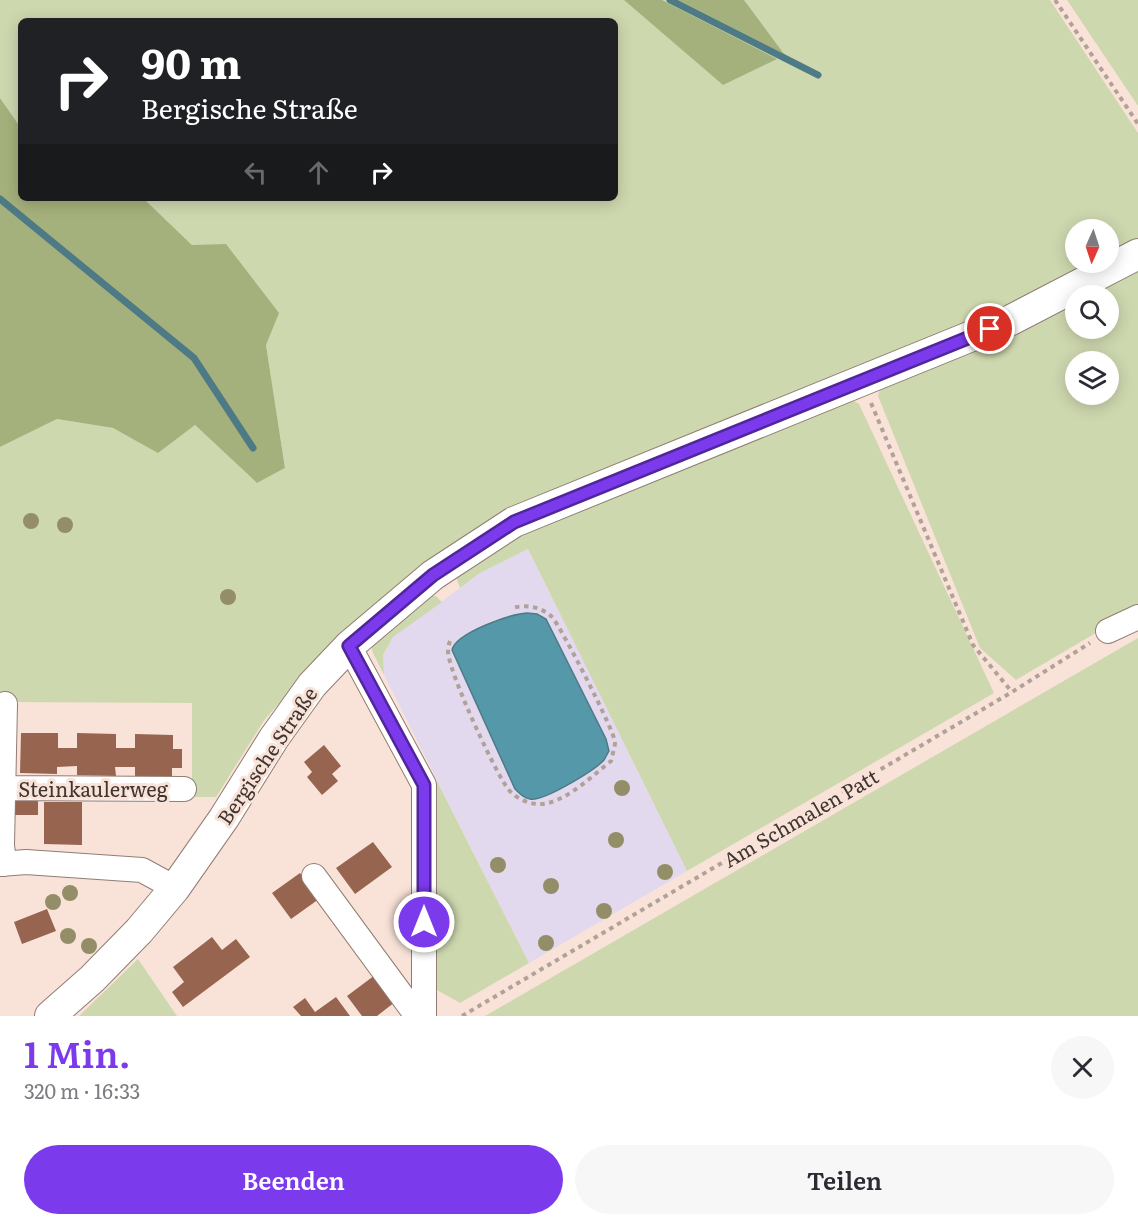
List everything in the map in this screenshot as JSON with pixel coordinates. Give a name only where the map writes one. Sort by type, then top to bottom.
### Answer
[{"type":"main road","name":"Bergische Straße","points":[[50,1016],[100,971],[139,931],[175,888],[224,818],[286,720],[312,685],[349,646],[433,575],[514,522],[1011,320],[1138,254]]},
{"type":"street","points":[[1108,631],[1138,617]]},
{"type":"street","points":[[314,876],[414,1012],[424,1015],[424,785],[349,646]]},
{"type":"street","name":"Steinkaulerweg","points":[[5,705],[2,864],[26,862],[142,870],[175,888]]},
{"type":"street","name":"Steinkaulerweg","points":[[2,788],[184,789]]},
{"type":"path","points":[[1055,0],[1138,124]]},
{"type":"path","points":[[862,381],[973,645],[1012,692]]},
{"type":"path","points":[[450,641],[447,651],[457,681],[478,731],[507,788],[525,802],[539,804],[557,800],[579,787],[611,761],[615,742],[588,682],[553,618],[542,609],[522,605],[513,608]]},
{"type":"path","name":"Am Schmalen Patt","points":[[462,1016],[1012,692],[1108,631]]},
{"type":"shaded area","points":[[528,549],[687,871],[529,963],[384,675],[383,655],[393,637],[480,573]]},
{"type":"green space","points":[[0,0],[1050,0],[1138,133],[1138,238],[1119,250],[1119,219],[1065,219],[1065,273],[1079,273],[1054,286],[451,546],[394,588],[350,626],[322,655],[265,719],[216,797],[192,797],[192,703],[0,702],[0,447],[57,419],[113,428],[158,452],[195,425],[257,483],[285,468],[266,345],[192,245],[146,201],[618,201],[618,18],[18,18],[18,124],[0,98]]},
{"type":"green space","points":[[624,0],[662,0],[777,59],[723,85]]},
{"type":"green space","points":[[678,0],[744,0],[784,54]]},
{"type":"green space","points":[[1067,0],[1138,0],[1138,106]]},
{"type":"green space","points":[[0,98],[18,124],[18,201],[146,201],[192,245],[226,244],[279,313],[266,345],[285,468],[257,483],[195,425],[158,453],[113,428],[57,419],[0,447]]},
{"type":"green space","points":[[1138,267],[1138,608],[1016,680],[980,648],[878,396],[880,389],[1065,306],[1065,339],[1119,339],[1119,285],[1105,285]]},
{"type":"green space","points":[[852,400],[859,404],[994,693],[687,871],[528,549],[480,573],[460,588],[458,575],[530,528]]},
{"type":"green space","points":[[428,596],[436,596],[442,602],[393,637],[383,655],[384,675],[370,641]]},
{"type":"green space","points":[[1138,638],[1138,1016],[485,1016]]},
{"type":"green space","points":[[437,781],[529,963],[460,1003],[437,990]]},
{"type":"green space","points":[[138,959],[177,1016],[79,1016]]},
{"type":"water","points":[[527,613],[537,614],[546,619],[606,739],[609,751],[599,765],[580,778],[537,799],[523,796],[515,789],[452,650],[463,637],[485,625]]},
{"type":"building","points":[[21,733],[58,733],[58,748],[77,748],[77,733],[116,734],[116,748],[135,748],[135,734],[173,735],[173,749],[182,749],[182,768],[172,768],[172,777],[135,777],[135,767],[115,767],[116,776],[77,775],[77,766],[57,767],[57,774],[20,773]]},
{"type":"building","points":[[324,745],[341,766],[332,774],[338,781],[322,795],[307,777],[312,772],[304,762]]},
{"type":"building","points":[[12,796],[38,796],[38,815],[12,815]]},
{"type":"building","points":[[44,802],[82,802],[82,845],[44,844]]},
{"type":"building","points":[[373,842],[392,867],[355,894],[336,868]]},
{"type":"building","points":[[300,873],[319,899],[291,919],[272,893]]},
{"type":"building","points":[[47,909],[56,931],[22,944],[14,922]]},
{"type":"building","points":[[212,937],[222,950],[236,939],[250,957],[183,1007],[172,992],[184,982],[173,967]]},
{"type":"building","points":[[375,975],[395,1002],[377,1016],[362,1016],[347,996]]},
{"type":"building","points":[[336,997],[350,1016],[301,1016],[293,1007],[305,998],[315,1012]]},
{"type":"waterway","points":[[670,0],[818,75]]},
{"type":"waterway","points":[[0,199],[194,358],[253,448]]},
{"type":"route","points":[[424,922],[424,785],[349,646],[433,575],[514,522],[990,329]]}]
